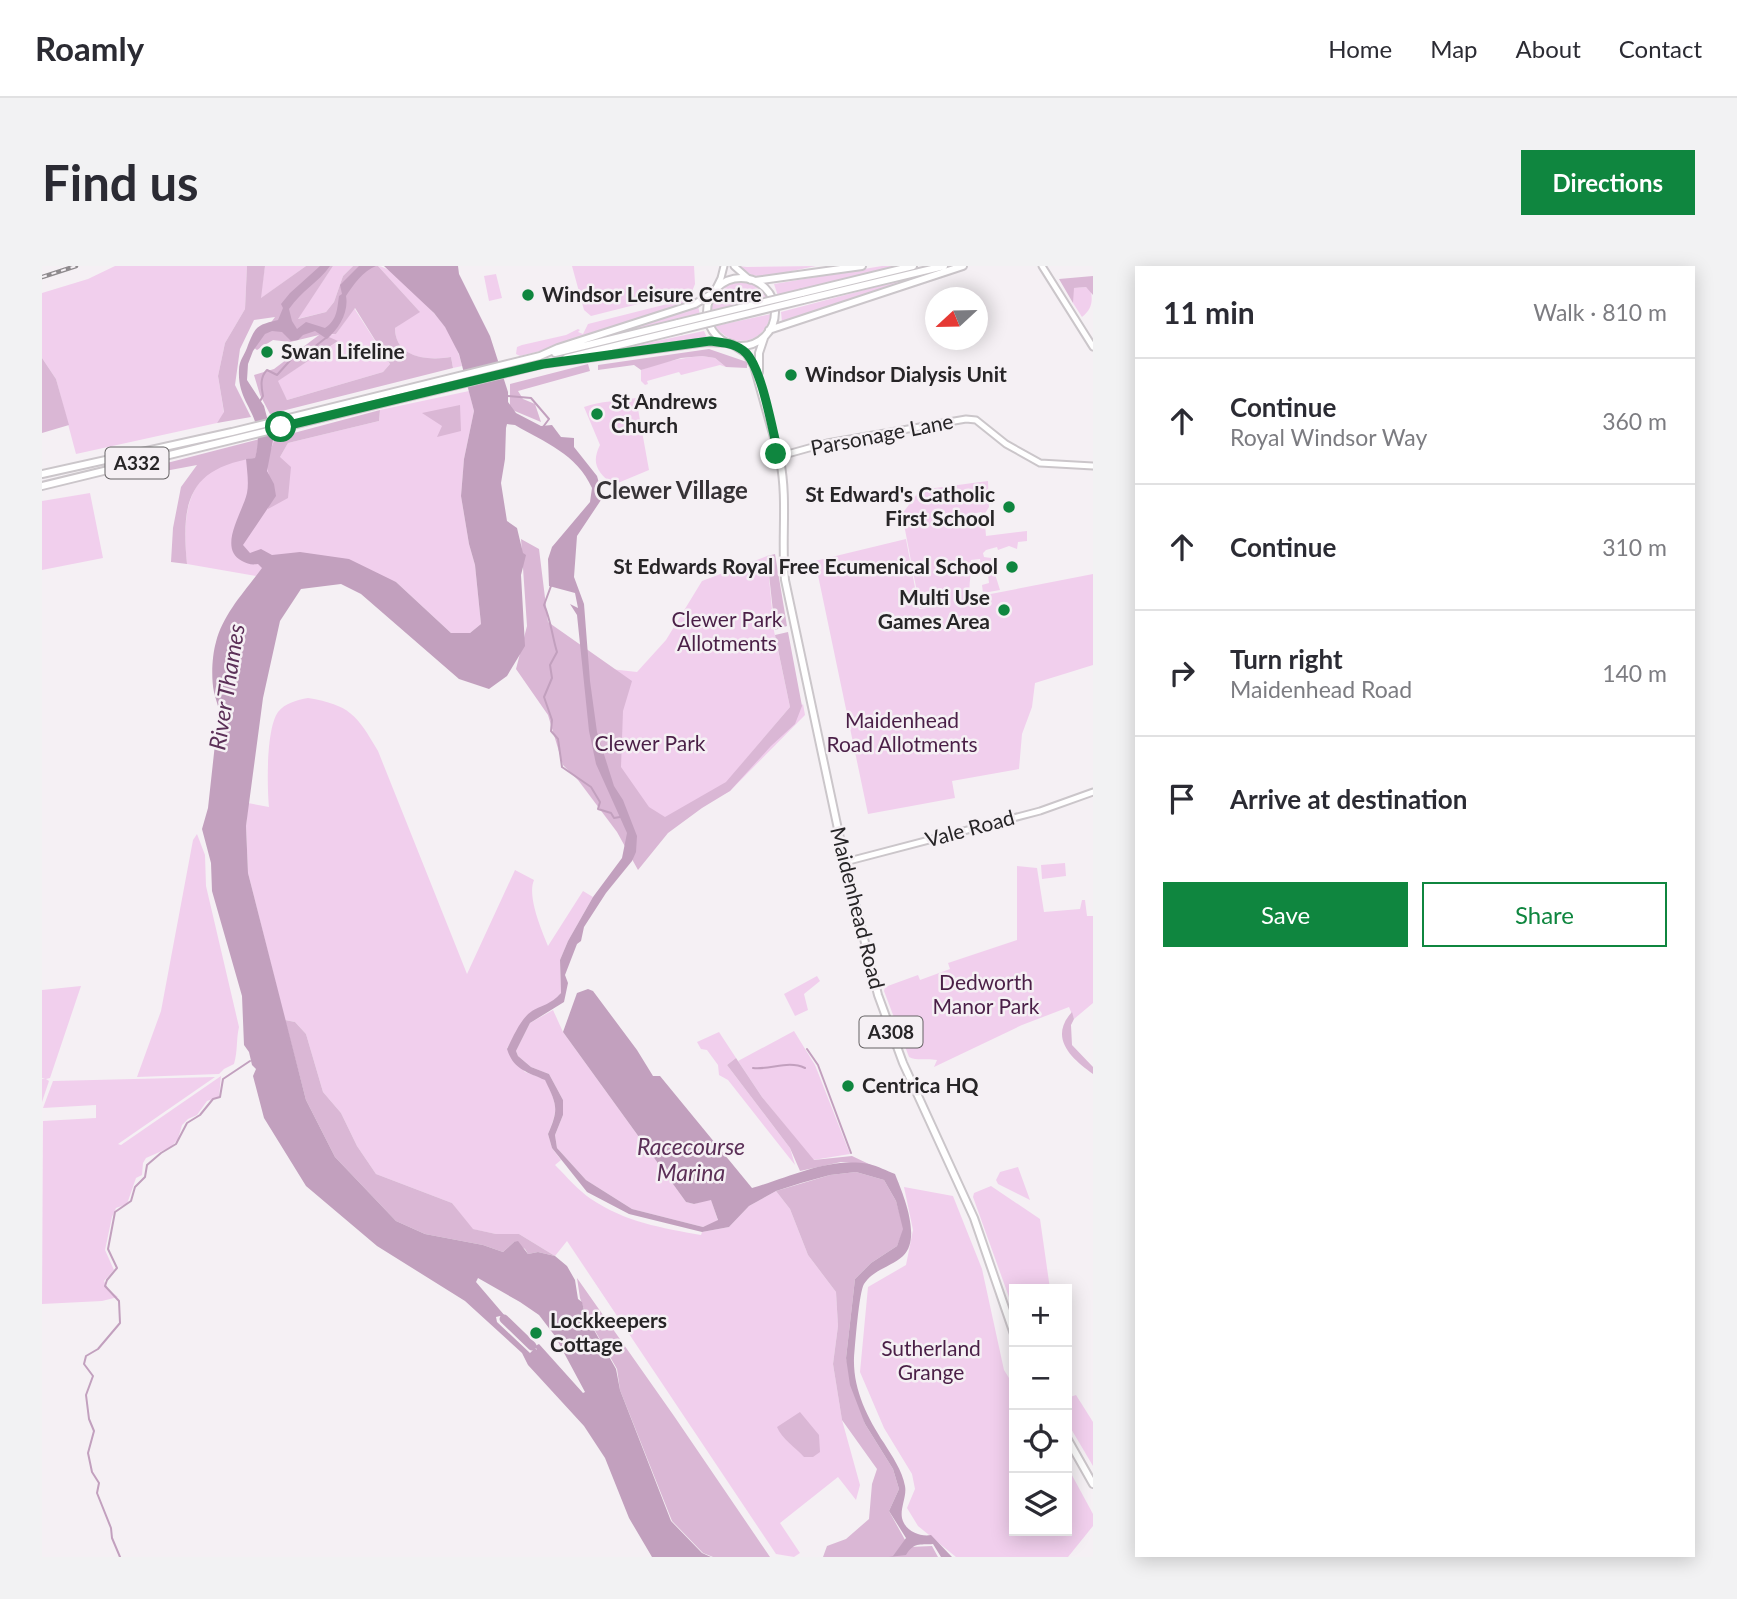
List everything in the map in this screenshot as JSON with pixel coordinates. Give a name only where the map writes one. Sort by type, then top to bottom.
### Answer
[{"type":"main road","points":[[714,291],[724,266]]},
{"type":"main road","points":[[734,266],[753,281]]},
{"type":"main road","points":[[537,361],[558,348],[695,304],[732,279],[753,281],[862,266]]},
{"type":"main road","name":"A332","points":[[802,297],[913,266]]},
{"type":"main road","name":"A332","points":[[42,486],[232,436],[277,420],[944,266]]},
{"type":"main road","points":[[537,361],[706,342],[750,344],[767,332],[963,266]]},
{"type":"main road","points":[[1042,266],[1093,347]]},
{"type":"main road","points":[[1049,266],[1059,290]]},
{"type":"main road","name":"A308","points":[[753,281],[764,288],[773,302],[774,314],[767,332]]},
{"type":"main road","name":"A308","points":[[714,291],[708,305],[708,320],[715,333],[730,344]]},
{"type":"main road","name":"Maidenhead Road","points":[[760,381],[759,353],[767,332]]},
{"type":"main road","name":"Maidenhead Road","points":[[730,344],[751,359],[760,381],[780,456],[785,494],[782,553],[785,580],[872,975],[891,1034],[974,1218],[1009,1320]]},
{"type":"main road","name":"A332","points":[[42,474],[281,427],[433,386]]},
{"type":"main road","name":"Parsonage Lane","points":[[780,456],[873,434],[953,420],[976,420],[1006,444],[1040,463],[1093,466]]},
{"type":"main road","name":"Vale Road","points":[[845,862],[1041,811],[1093,792]]},
{"type":"main road","points":[[1072,1447],[1093,1484]]},
{"type":"green space","points":[[115,266],[247,266],[245,309],[225,343],[218,376],[224,413],[217,423],[76,454],[56,379],[42,358],[42,293],[88,279]]},
{"type":"green space","points":[[265,266],[306,266],[260,299]]},
{"type":"green space","points":[[333,266],[353,266],[343,276],[334,302],[326,312],[297,319]]},
{"type":"green space","points":[[378,266],[403,281],[439,319],[452,339],[462,366],[453,368],[451,357],[423,357],[400,346],[395,328],[419,311]]},
{"type":"green space","points":[[572,266],[694,266],[695,284],[691,294],[686,292],[591,316],[584,310]]},
{"type":"green space","points":[[738,266],[816,266],[768,278],[752,275]]},
{"type":"green space","points":[[882,266],[900,266],[778,296],[774,284]]},
{"type":"green space","points":[[936,272],[782,322],[781,312]]},
{"type":"green space","points":[[496,274],[502,298],[489,301],[484,276]]},
{"type":"green space","points":[[744,281],[762,289],[768,299],[711,313],[717,294],[725,286]]},
{"type":"green space","points":[[1086,287],[1091,291],[1091,303],[1082,317],[1073,303],[1073,288]]},
{"type":"green space","points":[[695,297],[696,300],[553,348],[520,356],[516,354],[517,347],[522,345],[566,335],[578,329],[578,332],[583,334],[588,324]]},
{"type":"green space","points":[[698,305],[700,316],[588,341]]},
{"type":"green space","points":[[354,308],[390,364],[383,372],[287,400],[277,381],[337,342],[320,335],[336,334]]},
{"type":"green space","points":[[771,314],[762,332],[748,340],[730,338],[715,326]]},
{"type":"green space","points":[[704,331],[708,340],[591,355]]},
{"type":"green space","points":[[702,356],[715,358],[726,367],[720,365],[681,375],[679,372],[647,381],[648,384],[645,385],[641,381],[641,370]]},
{"type":"green space","points":[[469,391],[474,411],[464,459],[461,496],[475,565],[481,624],[470,633],[451,633],[396,582],[273,555],[256,576],[187,564],[185,535],[188,507],[200,482],[222,465],[254,458],[260,439],[275,438],[266,462],[280,457],[288,443],[379,421],[380,410]]},
{"type":"green space","points":[[636,398],[649,470],[613,485],[597,467],[596,457],[600,445],[584,407]]},
{"type":"green space","name":"Maidenhead Road Allotments","points":[[988,481],[989,507],[984,515],[981,512],[972,514],[972,525],[985,524],[986,536],[1027,531],[1027,541],[1018,542],[1017,549],[1009,546],[998,550],[997,547],[983,553],[984,557],[991,558],[988,562],[990,572],[997,571],[995,574],[1000,590],[983,593],[982,585],[989,583],[988,575],[983,576],[980,559],[971,560],[970,598],[1093,574],[1093,665],[1035,683],[1032,707],[1022,734],[1019,769],[952,781],[955,798],[868,814],[815,561],[906,539],[919,609],[927,608],[920,608],[902,514],[920,490]]},
{"type":"green space","points":[[90,493],[103,558],[42,570],[42,501]]},
{"type":"green space","points":[[767,556],[774,631],[790,707],[735,772],[803,704],[805,715],[730,791],[647,833],[593,775],[610,669],[637,672],[666,640],[702,581]]},
{"type":"green space","points":[[308,698],[334,704],[351,714],[358,720],[378,751],[467,974],[515,870],[534,880],[532,895],[548,946],[583,891],[593,897],[560,960],[561,993],[551,1004],[531,1012],[507,1048],[525,1072],[545,1079],[552,1095],[555,1112],[548,1134],[552,1148],[561,1160],[555,1165],[582,1192],[604,1207],[644,1223],[701,1235],[702,1232],[729,1227],[749,1206],[776,1191],[790,1209],[808,1255],[836,1292],[838,1326],[833,1364],[842,1420],[860,1485],[856,1500],[838,1477],[780,1523],[800,1553],[794,1557],[776,1554],[567,1241],[555,1256],[519,1234],[496,1234],[472,1229],[452,1203],[376,1174],[357,1146],[341,1113],[323,1092],[306,1034],[295,1022],[285,1020],[248,873],[246,826],[248,803],[269,807],[269,744],[274,720],[278,712],[288,704]]},
{"type":"green space","points":[[197,834],[205,855],[206,886],[239,1027],[234,1064],[219,1074],[137,1077],[161,1011],[193,840]]},
{"type":"green space","points":[[1065,863],[1066,876],[1042,879],[1041,865]]},
{"type":"green space","name":"Dedworth Manor Park","points":[[1017,866],[1037,868],[1044,912],[1080,909],[1082,900],[1085,900],[1087,916],[1093,916],[1093,1003],[1074,1019],[1069,1007],[1022,1025],[934,1067],[937,1060],[909,1057],[884,991],[885,987],[918,975],[920,980],[950,969],[948,963],[1017,940]]},
{"type":"green space","points":[[817,976],[820,981],[804,994],[808,1010],[795,1016],[784,994]]},
{"type":"green space","points":[[81,986],[50,1078],[46,1079],[49,1081],[42,1102],[42,1079],[45,1079],[42,1078],[42,990]]},
{"type":"green space","points":[[553,1010],[563,1032],[686,1202],[694,1204],[711,1199],[718,1221],[703,1227],[632,1209],[586,1180],[557,1148],[555,1135],[563,1115],[563,1100],[549,1074],[531,1067],[516,1051],[530,1023]]},
{"type":"green space","points":[[794,1031],[815,1065],[850,1154],[813,1160],[762,1097],[738,1061]]},
{"type":"green space","points":[[719,1032],[736,1058],[727,1065],[790,1148],[795,1165],[728,1080],[719,1075],[718,1065],[697,1042]]},
{"type":"green space","points":[[221,1076],[219,1097],[207,1101],[197,1115],[182,1125],[178,1139],[171,1147],[146,1158],[142,1175],[136,1178],[127,1204],[116,1208],[105,1250],[114,1270],[104,1281],[109,1290],[118,1297],[102,1301],[42,1304],[43,1121],[96,1118],[96,1105],[43,1108],[53,1081],[215,1077],[118,1144],[121,1145]]},
{"type":"green space","points":[[1018,1167],[1030,1200],[998,1184],[996,1180],[1000,1172]]},
{"type":"green space","points":[[991,1186],[1040,1219],[1049,1284],[1009,1284],[1009,1297],[973,1197],[974,1193]]},
{"type":"green space","name":"Sutherland Grange","points":[[904,1187],[953,1196],[982,1269],[1004,1370],[1009,1378],[1009,1536],[1072,1536],[1072,1475],[1093,1514],[1093,1526],[1068,1557],[956,1557],[918,1526],[907,1508],[915,1489],[912,1474],[884,1428],[860,1372],[868,1287],[906,1265],[913,1230]]},
{"type":"green space","points":[[1076,1395],[1093,1422],[1093,1466],[1072,1430],[1072,1396]]},
{"type":"shaded area","points":[[247,266],[265,266],[261,298],[306,266],[333,266],[298,319],[326,312],[334,302],[343,276],[353,266],[378,266],[420,312],[395,328],[396,338],[401,346],[414,355],[423,357],[451,357],[453,368],[270,414],[254,375],[274,369],[319,335],[290,342],[273,340],[257,350],[253,347],[275,317],[254,320],[240,349],[235,385],[251,417],[217,423],[224,412],[218,376],[225,343],[245,309]],"holes":[[[355,308],[390,364],[383,372],[287,400],[278,381],[338,341],[322,334],[336,334]]]},
{"type":"shaded area","points":[[1093,276],[1093,295],[1086,287],[1074,288],[1073,303],[1059,279]]},
{"type":"shaded area","points":[[709,349],[747,362],[747,368],[726,367],[715,358],[702,356],[681,358],[641,370],[634,365],[598,370],[598,365]]},
{"type":"shaded area","points":[[42,358],[56,379],[69,425],[42,433]]},
{"type":"shaded area","points":[[588,364],[590,371],[518,391],[523,399],[535,404],[541,422],[510,409],[510,384]]},
{"type":"shaded area","points":[[460,405],[461,431],[437,437],[442,426],[422,413]]},
{"type":"shaded area","points":[[380,410],[379,421],[288,443],[280,457],[291,467],[288,498],[268,509],[270,480],[266,462],[275,438]]},
{"type":"shaded area","points":[[260,439],[255,458],[215,470],[202,480],[188,506],[185,542],[187,564],[171,562],[173,528],[181,487],[197,465],[133,477],[132,472]]},
{"type":"shaded area","points":[[521,539],[539,549],[548,622],[632,681],[623,711],[621,767],[649,807],[665,817],[726,782],[790,707],[775,635],[788,632],[802,706],[795,724],[730,791],[668,833],[638,870],[617,832],[578,780],[563,765],[548,715],[516,669],[527,626]]},
{"type":"shaded area","points":[[775,554],[787,626],[775,630],[767,556]]},
{"type":"shaded area","points":[[1072,1012],[1072,1045],[1093,1067],[1093,1074],[1071,1055],[1063,1039],[1065,1022]]},
{"type":"shaded area","points":[[285,1020],[295,1022],[306,1034],[323,1092],[341,1113],[357,1146],[376,1174],[452,1203],[473,1229],[496,1234],[519,1234],[555,1256],[538,1252],[528,1254],[514,1242],[503,1252],[483,1245],[425,1234],[396,1221],[335,1157],[306,1100]]},
{"type":"shaded area","points":[[736,1058],[762,1097],[814,1160],[852,1156],[871,1165],[841,1162],[800,1171],[790,1148],[727,1065]]},
{"type":"shaded area","points":[[856,1172],[884,1180],[896,1201],[904,1229],[897,1246],[871,1263],[855,1279],[846,1358],[865,1424],[893,1469],[899,1489],[889,1511],[909,1547],[932,1546],[938,1557],[823,1557],[827,1546],[846,1539],[869,1519],[872,1484],[877,1469],[842,1420],[833,1364],[838,1326],[836,1292],[808,1255],[790,1209],[776,1191],[830,1175]]},
{"type":"shaded area","points":[[577,1278],[770,1557],[713,1557],[703,1553],[672,1521],[620,1390],[617,1369],[586,1315]]},
{"type":"shaded area","points":[[800,1412],[819,1435],[820,1452],[813,1457],[804,1457],[777,1427]]},
{"type":"water","name":"Racecourse Marina","points":[[320,266],[330,266],[289,309],[297,329],[306,322],[325,328],[336,314],[339,296],[342,294],[340,285],[359,266],[376,266],[355,283],[346,296],[342,320],[327,339],[315,331],[291,341],[282,332],[272,331],[265,334],[253,351],[248,364],[247,380],[264,406],[273,440],[267,471],[274,484],[276,496],[243,545],[250,553],[261,549],[272,555],[300,552],[349,559],[396,582],[451,633],[470,633],[481,624],[475,565],[461,496],[464,459],[474,411],[459,354],[445,327],[434,313],[384,266],[458,266],[459,274],[490,336],[508,392],[508,402],[516,413],[541,426],[552,425],[561,437],[574,438],[574,447],[597,476],[603,497],[577,536],[574,577],[584,604],[597,732],[614,786],[623,800],[637,836],[636,852],[584,927],[581,941],[577,944],[565,975],[568,983],[564,1002],[530,1023],[516,1051],[531,1067],[549,1074],[563,1100],[563,1115],[555,1135],[557,1148],[586,1180],[632,1209],[703,1227],[718,1220],[711,1200],[694,1204],[686,1202],[563,1032],[577,993],[588,989],[593,991],[653,1076],[660,1076],[752,1188],[810,1169],[839,1163],[869,1164],[895,1174],[909,1216],[911,1238],[903,1256],[864,1284],[860,1297],[854,1369],[867,1413],[904,1480],[904,1523],[914,1532],[931,1535],[952,1557],[941,1557],[933,1544],[917,1545],[906,1555],[889,1557],[893,1556],[906,1538],[889,1511],[899,1489],[893,1469],[865,1424],[850,1385],[846,1358],[855,1279],[871,1263],[897,1246],[903,1229],[896,1201],[884,1180],[856,1172],[830,1175],[801,1183],[776,1191],[749,1206],[729,1227],[702,1232],[629,1214],[587,1192],[552,1148],[548,1134],[555,1107],[549,1088],[545,1080],[517,1065],[507,1049],[524,1018],[561,993],[560,960],[593,897],[622,858],[627,833],[596,764],[589,731],[577,615],[570,604],[578,608],[575,593],[549,586],[548,559],[552,547],[590,502],[592,488],[586,476],[569,458],[515,425],[507,424],[506,428],[501,483],[507,521],[517,528],[523,553],[526,555],[521,575],[525,646],[507,676],[489,689],[459,679],[361,594],[341,584],[301,589],[280,621],[263,698],[246,826],[248,873],[306,1100],[335,1157],[396,1221],[425,1234],[483,1245],[503,1252],[518,1241],[528,1254],[538,1252],[555,1256],[567,1266],[575,1280],[578,1299],[582,1302],[585,1314],[616,1369],[620,1390],[671,1521],[702,1553],[711,1557],[652,1557],[629,1518],[605,1458],[584,1426],[528,1365],[522,1353],[465,1301],[377,1246],[306,1186],[264,1118],[253,1076],[256,1069],[244,1045],[242,996],[212,891],[211,863],[202,829],[208,808],[215,744],[221,732],[220,712],[212,680],[215,648],[229,612],[262,568],[258,564],[242,561],[232,548],[234,529],[247,493],[246,459],[255,458],[258,443],[255,420],[242,393],[239,366],[256,330],[278,320],[283,308],[281,304]],"holes":[[[478,1278],[539,1315],[555,1336],[585,1392],[583,1393],[539,1344],[535,1346],[537,1350],[523,1338],[533,1350],[530,1353],[497,1322],[496,1317],[500,1316],[510,1326],[512,1324],[476,1282]]]},
{"type":"waterway","points":[[259,403],[263,396],[262,379],[267,370],[277,375],[295,355],[313,348],[327,337]]},
{"type":"waterway","points":[[508,396],[531,398],[549,419],[543,427]]},
{"type":"waterway","points":[[551,586],[544,605],[557,652],[550,665],[552,678],[544,697],[552,720],[551,731],[558,739],[562,767],[591,787],[600,802],[598,809],[611,813],[614,818],[620,817]]},
{"type":"waterway","points":[[807,1049],[818,1065],[851,1153]]},
{"type":"waterway","points":[[120,1557],[97,1493],[99,1483],[92,1472],[88,1453],[94,1431],[89,1419],[86,1395],[93,1376],[84,1364],[86,1356],[98,1349],[120,1323],[119,1301],[105,1286],[117,1268],[108,1249],[115,1212],[131,1201],[135,1187],[145,1177],[147,1165],[176,1144],[187,1123],[200,1115],[213,1099],[220,1097],[223,1079],[250,1061]]},
{"type":"waterway","points":[[753,1068],[786,1065],[805,1068]]},
{"type":"waterway","name":"River Thames","points":[[504,1319],[532,1346]]},
{"type":"railway","points":[[42,277],[76,266]]},
{"type":"place","name":"Windsor Leisure Centre","points":[[528,295]]},
{"type":"place","name":"Swan Lifeline","points":[[267,352]]},
{"type":"place","name":"Windsor Dialysis Unit","points":[[791,375]]},
{"type":"place","name":"St Andrews Church","points":[[597,414]]},
{"type":"place","name":"St Edward's Catholic First School","points":[[1009,507]]},
{"type":"place","name":"St Edwards Royal Free Ecumenical School","points":[[1012,567]]},
{"type":"place","name":"Multi Use Games Area","points":[[1004,610]]},
{"type":"place","name":"Centrica HQ","points":[[848,1086]]},
{"type":"place","name":"Lockkeepers Cottage","points":[[536,1333]]},
{"type":"district","name":"Clewer Village","points":[[672,491]]},
{"type":"route","points":[[281,427],[543,364],[710,341],[732,344],[751,359],[760,381],[778,452],[776,454]]},
{"type":"park label","name":"Clewer Park Allotments","points":[[727,632]]},
{"type":"park label","name":"Clewer Park","points":[[650,744]]}]
